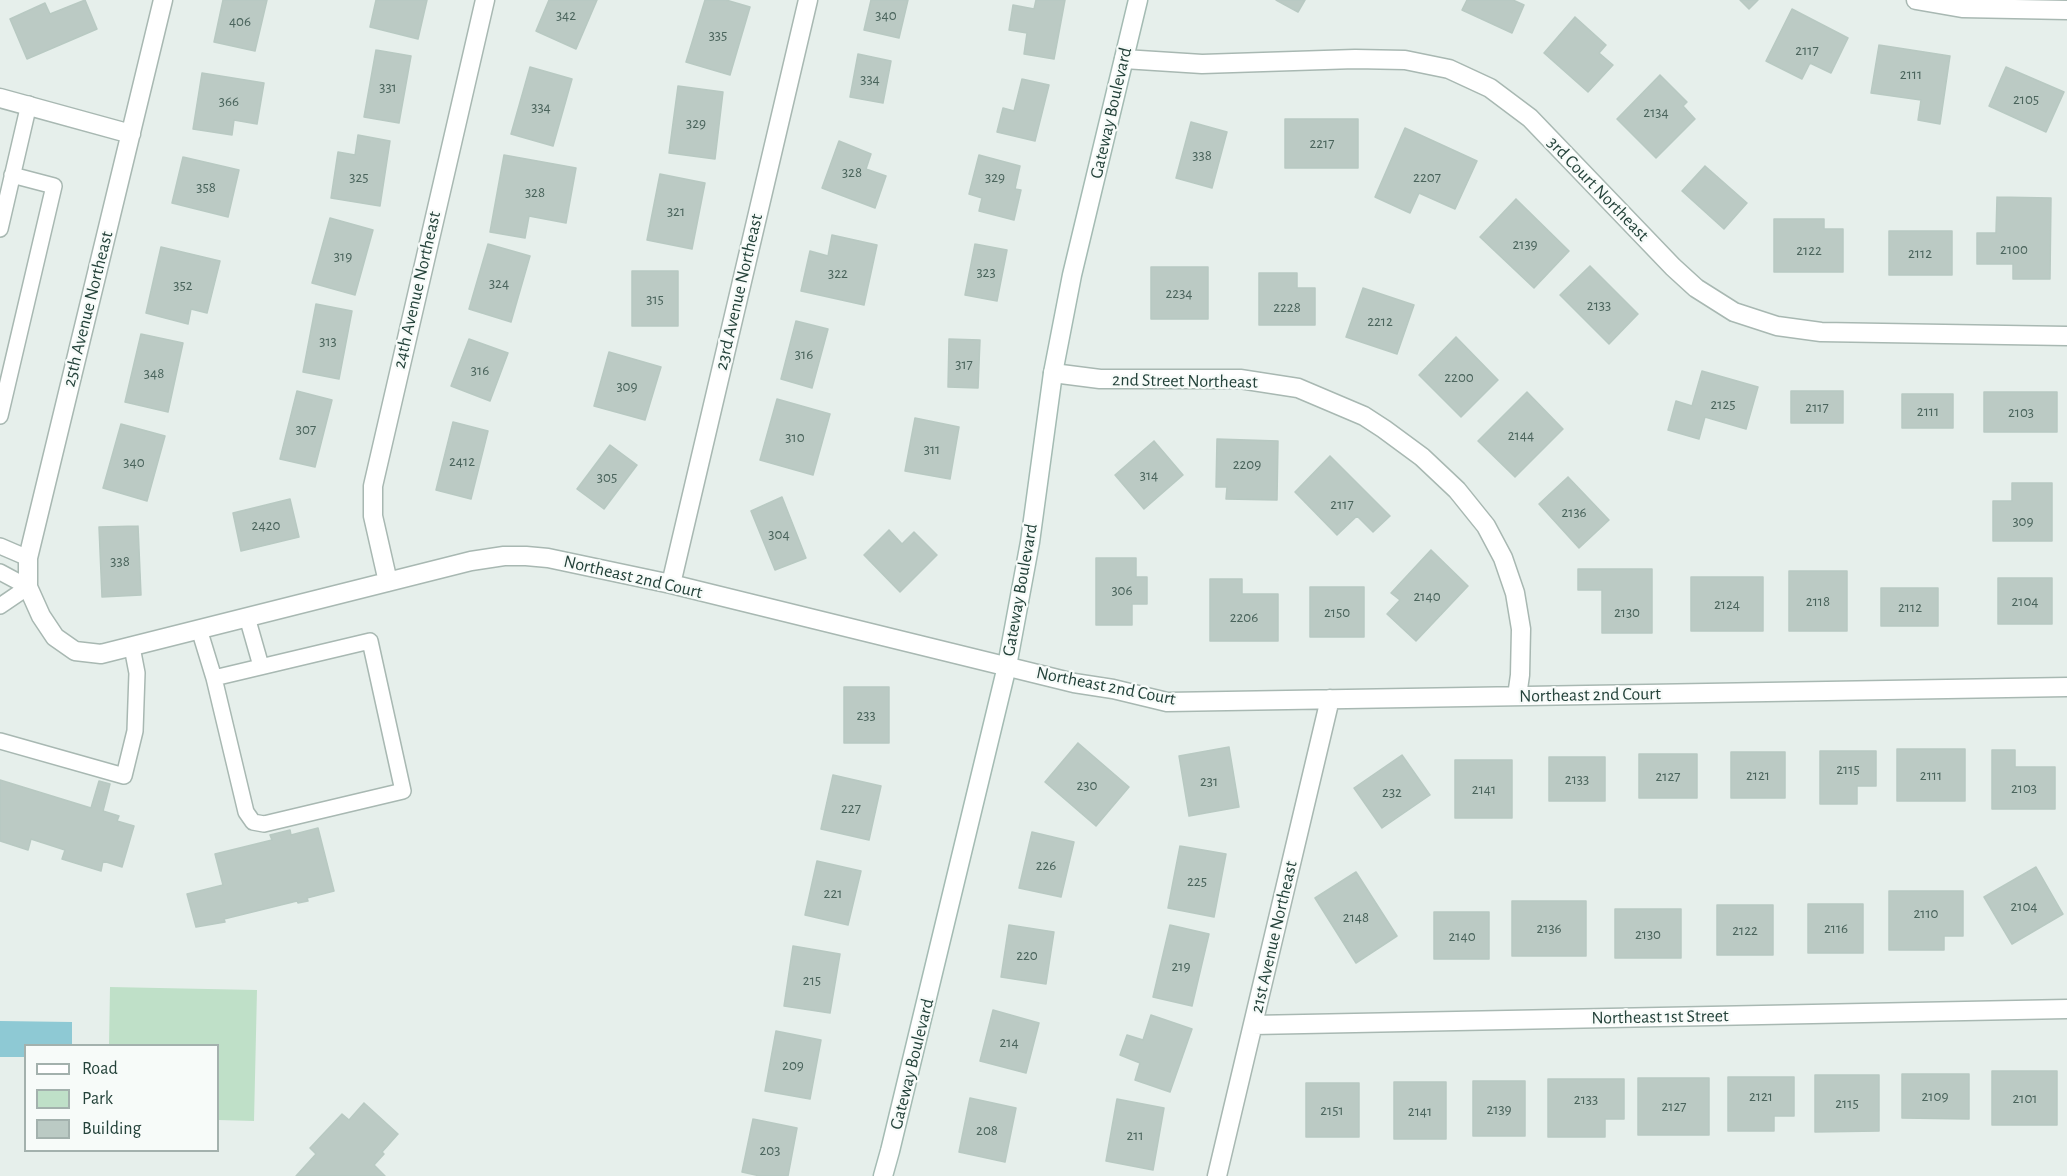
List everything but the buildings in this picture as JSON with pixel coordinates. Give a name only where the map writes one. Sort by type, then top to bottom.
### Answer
[{"type":"street","name":"25th Avenue Northeast","points":[[41,616],[28,587],[28,558],[163,0]]},
{"type":"street","name":"24th Avenue Northeast","points":[[388,582],[373,516],[373,486],[485,0]]},
{"type":"street","name":"23rd Avenue Northeast","points":[[671,584],[808,0]]},
{"type":"street","name":"Gateway Boulevard","points":[[883,1176],[1007,666],[1030,542],[1053,373],[1072,275],[1137,0]]},
{"type":"street","points":[[1916,0],[1962,8],[2067,10]]},
{"type":"street","name":"3rd Court Northeast","points":[[1124,59],[1202,64],[1405,60],[1449,69],[1490,88],[1530,118],[1672,267],[1696,288],[1734,312],[1777,326],[1821,332],[2067,336]]},
{"type":"street","points":[[0,98],[29,104],[131,134]]},
{"type":"street","name":"2nd Street Northeast","points":[[1053,373],[1100,379],[1240,379],[1298,388],[1342,406],[1384,429],[1422,457],[1457,490],[1486,526],[1503,558],[1515,593],[1521,629],[1521,675],[1516,696]]},
{"type":"street","name":"Northeast 2nd Court","points":[[41,616],[55,637],[75,651],[101,654],[471,561],[504,556],[548,558],[671,584],[1074,683],[1113,689],[1167,702],[2067,687]]},
{"type":"street","name":"21st Avenue Northeast","points":[[1217,1176],[1330,699]]},
{"type":"street","name":"Northeast 1st Street","points":[[1253,1025],[2067,1009]]},
{"type":"lane","points":[[0,229],[29,104]]},
{"type":"lane","points":[[0,416],[54,186],[12,175]]},
{"type":"lane","points":[[0,546],[28,558]]},
{"type":"lane","points":[[0,572],[28,587],[0,606]]},
{"type":"lane","points":[[247,617],[261,666]]},
{"type":"lane","points":[[199,630],[214,678],[246,812],[253,822],[264,824],[403,791],[370,640],[214,678]]},
{"type":"lane","points":[[0,741],[124,776],[135,731],[137,673],[132,647]]},
{"type":"green space","points":[[110,987],[257,990],[254,1121],[219,1120],[219,1044],[109,1044]]},
{"type":"water","points":[[0,1021],[72,1022],[72,1044],[24,1044],[24,1057],[0,1057]]}]
